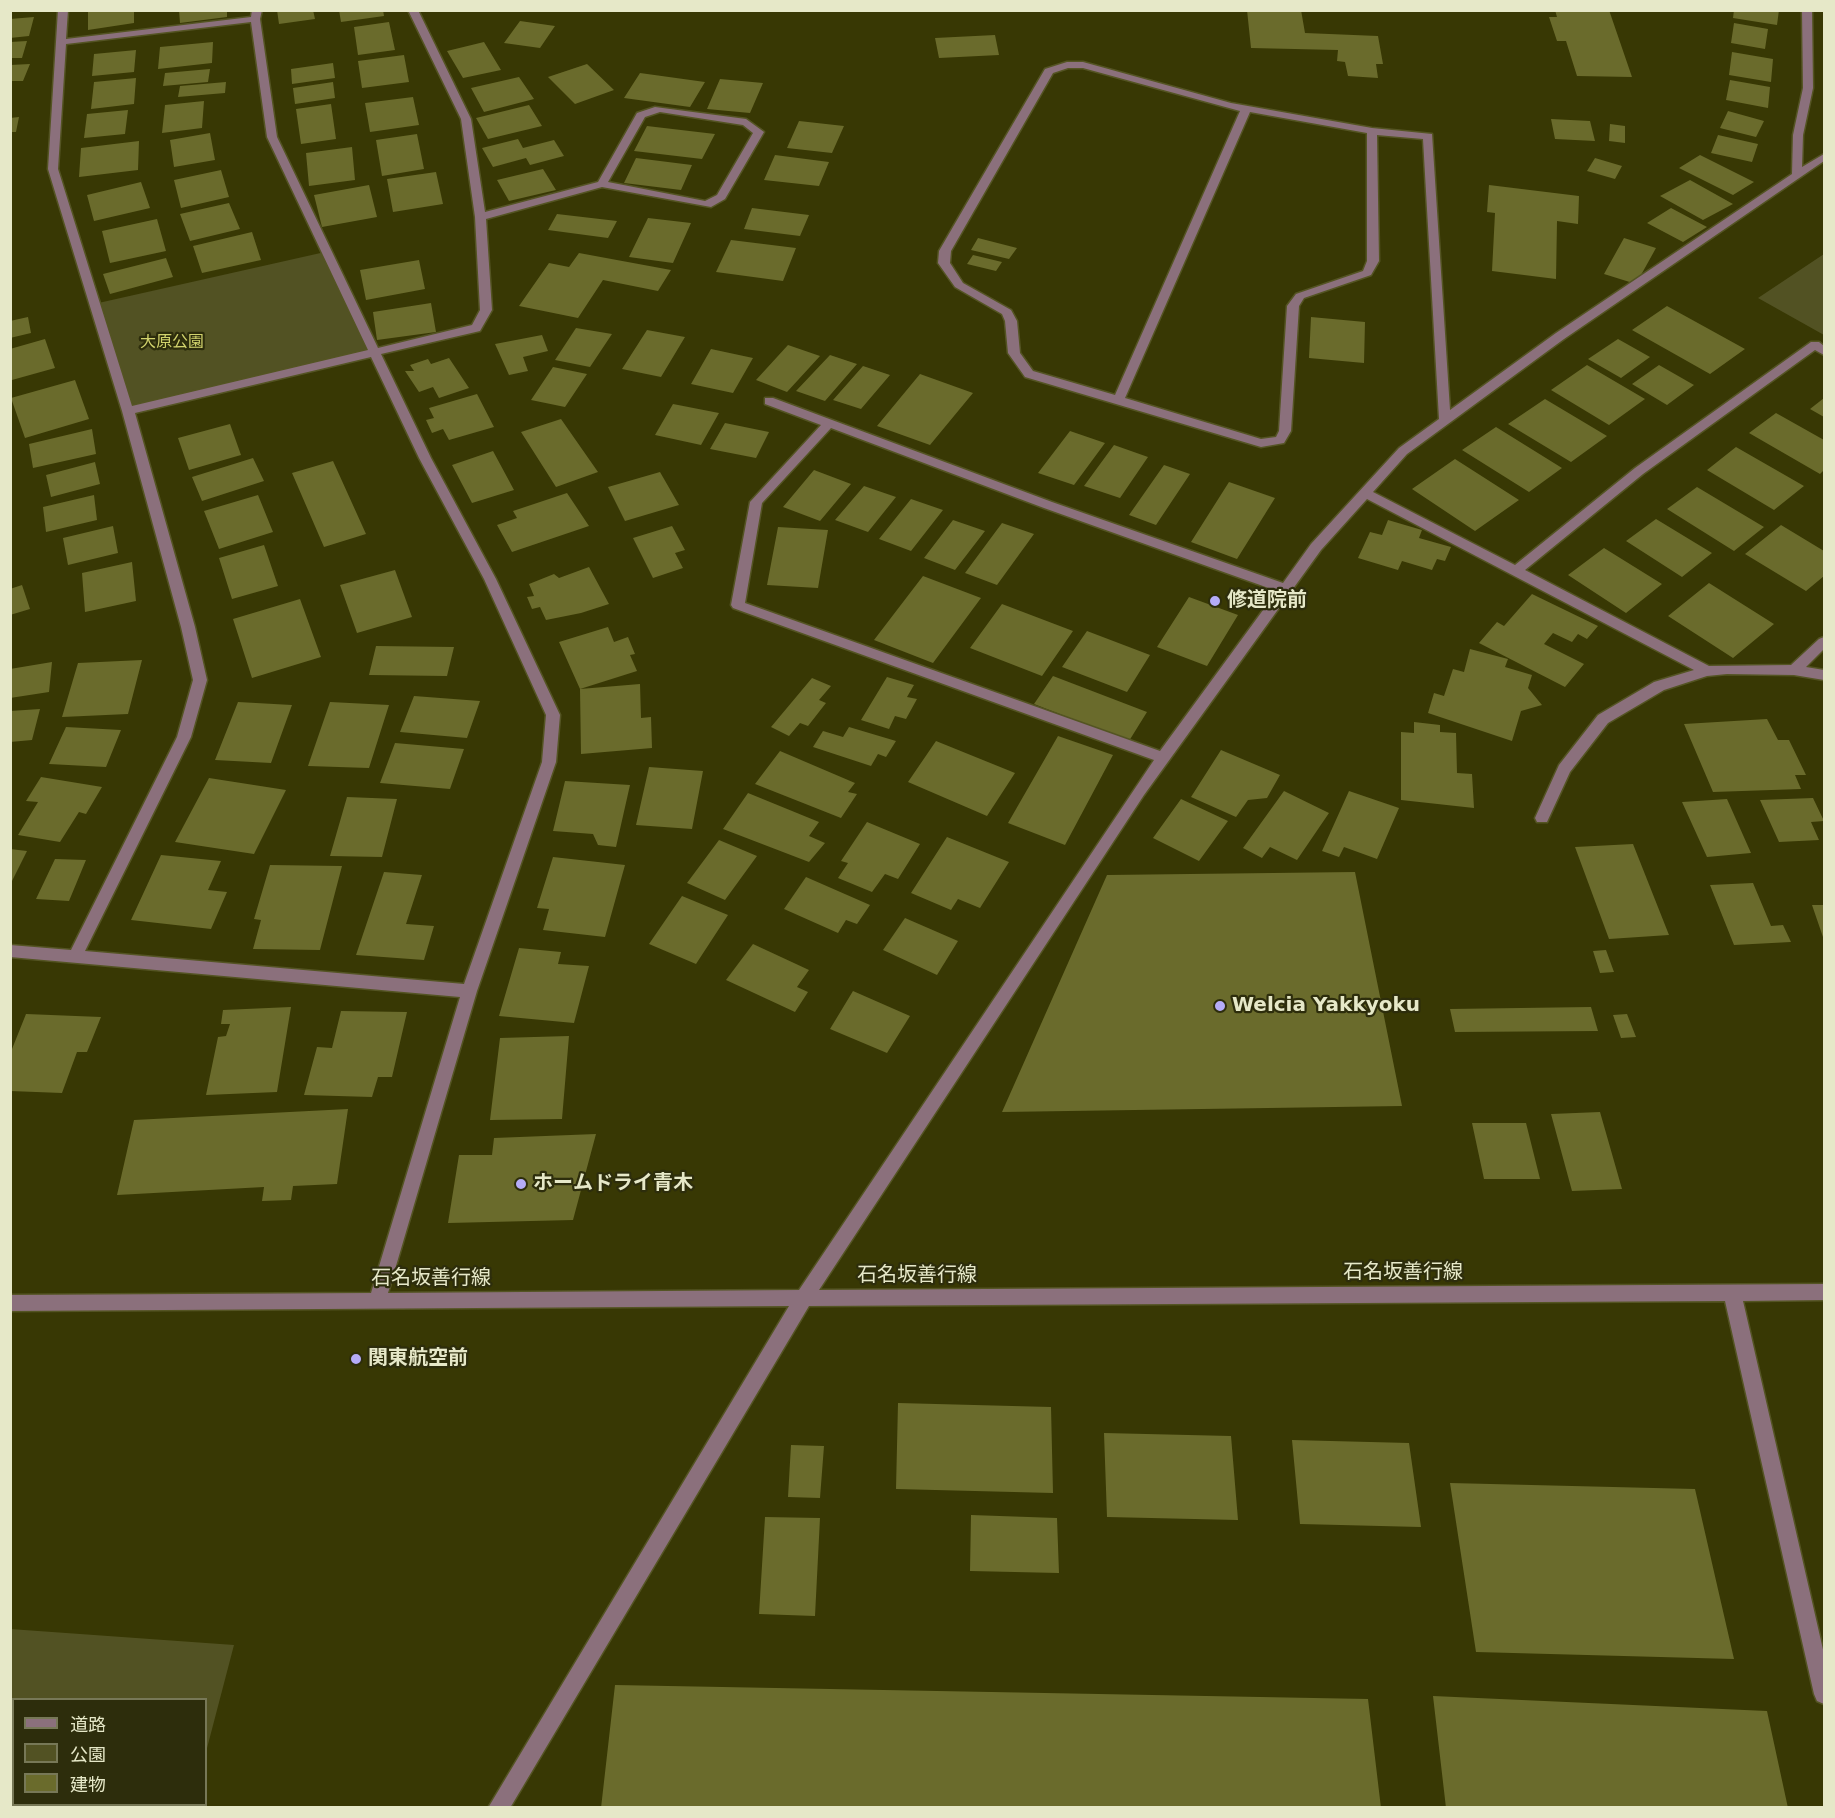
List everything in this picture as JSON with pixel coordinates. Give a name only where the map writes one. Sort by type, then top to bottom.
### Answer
[{"type":"street","points":[[63,10],[52,169],[128,411],[188,627],[200,680],[184,737],[75,955]]},
{"type":"street","points":[[128,411],[476,328],[486,310],[480,217],[466,119],[413,10]]},
{"type":"street","points":[[1797,176],[1798,135],[1808,88],[1807,10]]},
{"type":"street","points":[[62,42],[256,15],[272,136],[424,458],[490,579],[553,715],[549,762],[470,991],[377,1300]]},
{"type":"street","points":[[1372,130],[1373,261],[1367,273],[1300,296],[1293,306],[1285,431],[1280,440],[1261,443],[1119,399],[1029,375],[1014,353],[1011,321],[1007,312],[959,285],[944,263],[945,251],[1049,71],[1067,64],[1083,65],[1246,109],[1372,130],[1428,136],[1445,420]]},
{"type":"street","points":[[480,217],[602,184],[707,205],[721,197],[759,132],[746,122],[659,109],[641,115],[602,184]]},
{"type":"street","points":[[1119,399],[1246,109]]},
{"type":"street","points":[[498,1808],[804,1298],[1132,801],[1316,547],[1403,451],[1560,336],[1824,157]]},
{"type":"street","points":[[1516,571],[1639,471],[1815,345],[1824,351]]},
{"type":"street","points":[[769,400],[1048,505],[1285,589]]},
{"type":"street","points":[[829,423],[756,502],[738,605],[1163,758]]},
{"type":"street","points":[[1366,493],[1707,671]]},
{"type":"street","points":[[1794,670],[1824,642]]},
{"type":"street","points":[[1542,818],[1564,769],[1604,719],[1659,686],[1707,671],[1794,670],[1824,675]]},
{"type":"street","points":[[10,951],[470,991]]},
{"type":"street","points":[[1732,1292],[1824,1694]]},
{"type":"street","name":"石名坂善行線","points":[[10,1303],[1824,1292]]},
{"type":"green space","name":"大原公園","points":[[325,252],[374,353],[128,411],[94,304]]},
{"type":"green space","points":[[1824,254],[1824,335],[1758,298]]},
{"type":"green space","points":[[10,1629],[234,1645],[207,1748],[207,1698],[12,1698],[11,1773]]},
{"type":"building","points":[[88,10],[134,10],[134,23],[88,30]]},
{"type":"building","points":[[179,10],[227,10],[227,17],[180,23]]},
{"type":"building","points":[[277,10],[313,10],[315,19],[279,24]]},
{"type":"building","points":[[339,10],[383,10],[384,16],[341,22]]},
{"type":"building","points":[[1247,10],[1301,10],[1305,33],[1378,36],[1383,64],[1376,64],[1378,78],[1348,76],[1345,62],[1337,61],[1338,50],[1251,48]]},
{"type":"building","points":[[1555,10],[1609,10],[1632,77],[1577,76],[1566,41],[1557,41],[1549,17],[1557,17]]},
{"type":"building","points":[[1734,10],[1779,10],[1777,25],[1733,18]]},
{"type":"building","points":[[34,17],[29,36],[10,38],[10,19]]},
{"type":"building","points":[[520,21],[555,26],[540,48],[504,43]]},
{"type":"building","points":[[389,22],[395,50],[358,55],[354,27]]},
{"type":"building","points":[[1734,23],[1768,29],[1765,49],[1731,43]]},
{"type":"building","points":[[995,35],[999,55],[939,58],[935,38]]},
{"type":"building","points":[[27,41],[22,58],[10,58],[10,42]]},
{"type":"building","points":[[213,42],[212,63],[158,69],[160,47]]},
{"type":"building","points":[[484,42],[501,70],[463,78],[447,51]]},
{"type":"building","points":[[136,50],[134,72],[92,76],[94,54]]},
{"type":"building","points":[[1732,52],[1773,59],[1771,82],[1729,75]]},
{"type":"building","points":[[404,55],[409,82],[362,88],[358,61]]},
{"type":"building","points":[[333,63],[335,78],[292,84],[291,69]]},
{"type":"building","points":[[30,64],[23,81],[10,81],[10,65]]},
{"type":"building","points":[[587,64],[614,90],[575,104],[548,77]]},
{"type":"building","points":[[210,69],[208,82],[163,86],[165,73]]},
{"type":"building","points":[[640,73],[705,82],[690,107],[624,98]]},
{"type":"building","points":[[519,77],[534,99],[484,112],[471,88]]},
{"type":"building","points":[[136,78],[134,104],[91,109],[94,82]]},
{"type":"building","points":[[720,79],[763,83],[750,113],[707,109]]},
{"type":"building","points":[[1730,80],[1770,87],[1768,108],[1726,100]]},
{"type":"building","points":[[226,82],[225,93],[178,97],[180,86]]},
{"type":"building","points":[[333,82],[335,98],[295,104],[293,88]]},
{"type":"building","points":[[413,97],[419,125],[370,132],[365,103]]},
{"type":"building","points":[[204,101],[202,128],[162,133],[165,105]]},
{"type":"building","points":[[331,104],[336,139],[301,144],[296,109]]},
{"type":"building","points":[[529,105],[542,126],[488,139],[476,118]]},
{"type":"building","points":[[128,110],[125,134],[84,138],[87,114]]},
{"type":"building","points":[[1728,111],[1764,121],[1756,137],[1720,128]]},
{"type":"building","points":[[19,117],[16,132],[10,132],[10,118]]},
{"type":"building","points":[[1551,119],[1590,121],[1595,141],[1555,139]]},
{"type":"building","points":[[799,121],[844,126],[832,153],[787,148]]},
{"type":"building","points":[[1610,124],[1625,126],[1625,143],[1609,141]]},
{"type":"building","points":[[647,126],[715,134],[702,159],[634,151]]},
{"type":"building","points":[[210,133],[215,160],[174,167],[170,140]]},
{"type":"building","points":[[417,134],[424,169],[382,176],[376,140]]},
{"type":"building","points":[[1718,135],[1758,144],[1752,162],[1711,153]]},
{"type":"building","points":[[518,139],[523,148],[554,140],[564,156],[530,165],[526,158],[493,167],[482,148]]},
{"type":"building","points":[[139,141],[138,170],[79,177],[81,148]]},
{"type":"building","points":[[352,147],[355,180],[309,186],[306,153]]},
{"type":"building","points":[[775,155],[829,162],[819,186],[764,180]]},
{"type":"building","points":[[1700,155],[1754,182],[1733,195],[1679,168]]},
{"type":"building","points":[[636,158],[692,165],[681,190],[624,183]]},
{"type":"building","points":[[1595,158],[1622,166],[1615,179],[1587,171]]},
{"type":"building","points":[[543,169],[556,190],[509,201],[497,180]]},
{"type":"building","points":[[221,170],[229,197],[181,208],[174,180]]},
{"type":"building","points":[[436,172],[443,204],[393,212],[387,179]]},
{"type":"building","points":[[1690,180],[1733,204],[1703,220],[1660,196]]},
{"type":"building","points":[[141,182],[150,208],[94,221],[87,195]]},
{"type":"building","points":[[369,185],[377,217],[322,227],[314,195]]},
{"type":"building","points":[[1489,185],[1579,196],[1578,224],[1557,221],[1556,279],[1492,271],[1495,213],[1487,212]]},
{"type":"building","points":[[229,203],[240,229],[190,241],[180,214]]},
{"type":"building","points":[[752,208],[809,215],[800,236],[744,229]]},
{"type":"building","points":[[1671,208],[1707,227],[1683,242],[1647,223]]},
{"type":"building","points":[[557,214],[617,221],[608,238],[548,230]]},
{"type":"building","points":[[648,218],[691,223],[673,263],[629,257]]},
{"type":"building","points":[[157,219],[166,251],[110,263],[102,231]]},
{"type":"building","points":[[252,232],[261,260],[202,273],[193,246]]},
{"type":"building","points":[[978,238],[1017,248],[1009,259],[971,250]]},
{"type":"building","points":[[1624,238],[1656,248],[1636,284],[1604,274]]},
{"type":"building","points":[[731,240],[796,248],[783,281],[716,272]]},
{"type":"building","points":[[579,253],[671,270],[658,291],[603,280],[578,318],[519,306],[549,263],[569,267]]},
{"type":"building","points":[[973,255],[1002,262],[996,271],[967,264]]},
{"type":"building","points":[[166,258],[173,277],[110,294],[103,274]]},
{"type":"building","points":[[419,260],[425,289],[366,300],[360,270]]},
{"type":"building","points":[[431,303],[436,332],[377,340],[373,312]]},
{"type":"building","points":[[1667,306],[1745,349],[1710,374],[1632,330]]},
{"type":"building","points":[[28,317],[31,333],[10,338],[10,321]]},
{"type":"building","points":[[1311,317],[1365,322],[1364,363],[1309,358]]},
{"type":"building","points":[[576,328],[612,334],[590,367],[555,360]]},
{"type":"building","points":[[647,330],[685,337],[661,377],[622,369]]},
{"type":"building","points":[[542,335],[548,351],[523,357],[528,371],[509,375],[495,344]]},
{"type":"building","points":[[45,339],[55,368],[12,380],[10,349]]},
{"type":"building","points":[[1618,339],[1650,357],[1621,378],[1588,359]]},
{"type":"building","points":[[788,345],[820,356],[787,392],[756,380]]},
{"type":"building","points":[[711,349],[753,358],[733,393],[691,384]]},
{"type":"building","points":[[830,355],[857,364],[825,401],[796,391]]},
{"type":"building","points":[[449,358],[469,388],[439,398],[433,387],[419,392],[405,371],[414,371],[410,365],[428,359],[431,364]]},
{"type":"building","points":[[1587,365],[1645,399],[1609,425],[1551,390]]},
{"type":"building","points":[[1659,365],[1694,385],[1667,405],[1632,384]]},
{"type":"building","points":[[863,366],[890,375],[861,409],[833,400]]},
{"type":"building","points":[[553,367],[587,374],[565,407],[531,400]]},
{"type":"building","points":[[920,374],[973,393],[930,445],[877,426]]},
{"type":"building","points":[[75,380],[89,419],[25,438],[11,398]]},
{"type":"building","points":[[477,394],[494,427],[449,440],[443,429],[432,433],[426,420],[434,418],[429,408]]},
{"type":"building","points":[[1824,398],[1824,417],[1810,409]]},
{"type":"building","points":[[1545,399],[1607,436],[1571,462],[1508,424]]},
{"type":"building","points":[[673,404],[719,413],[701,445],[655,435]]},
{"type":"building","points":[[1776,413],[1824,440],[1824,470],[1820,474],[1749,433]]},
{"type":"building","points":[[561,419],[598,472],[556,487],[521,432]]},
{"type":"building","points":[[725,423],[769,432],[756,458],[710,449]]},
{"type":"building","points":[[230,424],[241,455],[189,470],[178,438]]},
{"type":"building","points":[[1496,427],[1562,468],[1529,492],[1462,450]]},
{"type":"building","points":[[92,429],[96,454],[33,468],[29,444]]},
{"type":"building","points":[[1070,431],[1105,443],[1074,485],[1038,473]]},
{"type":"building","points":[[1114,445],[1148,457],[1120,498],[1084,486]]},
{"type":"building","points":[[1736,447],[1804,486],[1774,510],[1707,470]]},
{"type":"building","points":[[493,451],[514,490],[472,503],[452,465]]},
{"type":"building","points":[[253,458],[264,481],[202,501],[192,477]]},
{"type":"building","points":[[1455,459],[1519,500],[1475,531],[1412,489]]},
{"type":"building","points":[[333,461],[366,534],[324,547],[292,473]]},
{"type":"building","points":[[95,462],[100,484],[51,497],[46,475]]},
{"type":"building","points":[[1164,465],[1190,474],[1156,525],[1129,515]]},
{"type":"building","points":[[814,470],[851,484],[820,521],[783,507]]},
{"type":"building","points":[[660,472],[679,505],[625,521],[608,487]]},
{"type":"building","points":[[1229,482],[1275,498],[1237,559],[1191,542]]},
{"type":"building","points":[[864,486],[896,497],[868,532],[835,520]]},
{"type":"building","points":[[1697,487],[1764,527],[1734,551],[1667,509]]},
{"type":"building","points":[[567,493],[589,526],[512,552],[497,525],[517,518],[513,511]]},
{"type":"building","points":[[94,495],[97,520],[46,532],[43,507]]},
{"type":"building","points":[[258,495],[273,532],[219,549],[204,511]]},
{"type":"building","points":[[911,499],[943,510],[911,551],[879,539]]},
{"type":"building","points":[[1656,519],[1712,553],[1682,577],[1626,541]]},
{"type":"building","points":[[953,520],[985,531],[955,570],[924,558]]},
{"type":"building","points":[[1388,520],[1422,530],[1419,538],[1451,547],[1445,561],[1437,559],[1432,570],[1402,561],[1398,570],[1358,558],[1370,532],[1382,535]]},
{"type":"building","points":[[1002,523],[1034,534],[997,585],[965,573]]},
{"type":"building","points":[[1781,525],[1824,551],[1824,576],[1806,591],[1745,554]]},
{"type":"building","points":[[113,526],[118,553],[68,565],[63,538]]},
{"type":"building","points":[[672,526],[685,550],[675,553],[683,568],[653,578],[633,538]]},
{"type":"building","points":[[778,527],[828,530],[818,588],[767,585]]},
{"type":"building","points":[[264,545],[278,586],[232,599],[219,558]]},
{"type":"building","points":[[1604,548],[1662,584],[1626,613],[1568,575]]},
{"type":"building","points":[[132,562],[136,601],[85,612],[82,573]]},
{"type":"building","points":[[589,567],[609,604],[581,613],[546,620],[540,607],[532,609],[527,597],[534,596],[529,584],[554,574],[559,578]]},
{"type":"building","points":[[395,570],[412,617],[357,633],[340,585]]},
{"type":"building","points":[[923,576],[981,598],[933,663],[874,640]]},
{"type":"building","points":[[1709,583],[1774,624],[1733,658],[1668,616]]},
{"type":"building","points":[[22,585],[30,609],[10,615],[10,589]]},
{"type":"building","points":[[1532,594],[1598,626],[1587,639],[1578,634],[1572,642],[1553,633],[1544,644],[1584,664],[1565,687],[1479,643],[1497,622],[1504,626]]},
{"type":"building","points":[[1189,597],[1238,615],[1207,666],[1157,647]]},
{"type":"building","points":[[300,599],[321,657],[252,678],[233,619]]},
{"type":"building","points":[[1002,604],[1073,631],[1042,676],[970,648]]},
{"type":"building","points":[[608,627],[614,642],[628,637],[635,654],[630,655],[637,671],[580,689],[559,642]]},
{"type":"building","points":[[1087,631],[1150,655],[1127,692],[1062,667]]},
{"type":"building","points":[[376,646],[454,647],[447,676],[369,675]]},
{"type":"building","points":[[1470,649],[1508,659],[1505,667],[1532,675],[1528,688],[1542,705],[1521,711],[1512,741],[1428,713],[1434,693],[1444,696],[1453,669],[1464,672]]},
{"type":"building","points":[[142,660],[128,714],[62,717],[78,663]]},
{"type":"building","points":[[52,662],[49,692],[10,698],[10,669]]},
{"type":"building","points":[[1053,676],[1147,712],[1129,741],[1034,704]]},
{"type":"building","points":[[887,677],[914,685],[907,697],[917,699],[906,719],[895,716],[889,729],[861,720]]},
{"type":"building","points":[[812,678],[831,686],[819,700],[826,703],[808,726],[800,723],[789,736],[771,727]]},
{"type":"building","points":[[640,684],[641,718],[651,717],[652,748],[581,754],[580,689]]},
{"type":"building","points":[[414,696],[480,701],[467,738],[400,732]]},
{"type":"building","points":[[238,702],[292,705],[271,763],[215,760]]},
{"type":"building","points":[[330,702],[389,705],[369,768],[308,766]]},
{"type":"building","points":[[40,709],[32,740],[10,742],[10,711]]},
{"type":"building","points":[[1767,719],[1778,740],[1789,740],[1806,775],[1795,775],[1801,789],[1713,792],[1684,724]]},
{"type":"building","points":[[1414,722],[1440,725],[1440,732],[1456,733],[1457,773],[1472,774],[1474,808],[1401,800],[1401,732],[1414,733]]},
{"type":"building","points":[[66,727],[121,730],[106,767],[49,764]]},
{"type":"building","points":[[849,727],[896,741],[886,757],[878,754],[871,766],[813,747],[823,731],[843,737]]},
{"type":"building","points":[[1058,736],[1113,755],[1065,845],[1008,823]]},
{"type":"building","points":[[936,741],[1015,773],[987,816],[908,782]]},
{"type":"building","points":[[395,743],[464,749],[450,789],[380,783]]},
{"type":"building","points":[[1221,750],[1280,775],[1267,798],[1248,800],[1236,817],[1191,797]]},
{"type":"building","points":[[780,751],[855,783],[848,792],[857,794],[841,818],[755,784]]},
{"type":"building","points":[[649,767],[703,771],[692,829],[636,825]]},
{"type":"building","points":[[41,777],[102,787],[86,814],[79,812],[60,842],[18,835],[38,802],[26,801]]},
{"type":"building","points":[[209,778],[286,790],[254,854],[175,842]]},
{"type":"building","points":[[565,781],[630,785],[616,847],[598,845],[593,834],[553,831]]},
{"type":"building","points":[[1284,791],[1329,813],[1297,860],[1270,847],[1262,858],[1243,848]]},
{"type":"building","points":[[1349,791],[1399,808],[1377,859],[1344,847],[1339,857],[1322,851]]},
{"type":"building","points":[[748,793],[819,822],[809,836],[825,843],[809,862],[723,829]]},
{"type":"building","points":[[347,797],[397,799],[382,857],[330,856]]},
{"type":"building","points":[[1813,798],[1824,821],[1811,822],[1819,840],[1779,842],[1760,800]]},
{"type":"building","points":[[1181,799],[1228,821],[1199,861],[1153,838]]},
{"type":"building","points":[[1727,799],[1751,853],[1707,857],[1682,802]]},
{"type":"building","points":[[867,822],[920,844],[898,879],[885,874],[872,892],[838,878],[848,863],[841,861]]},
{"type":"building","points":[[947,837],[1009,862],[980,908],[958,899],[951,910],[911,893]]},
{"type":"building","points":[[719,840],[757,856],[725,900],[687,883]]},
{"type":"building","points":[[1633,844],[1669,935],[1609,939],[1575,847]]},
{"type":"building","points":[[10,849],[27,851],[10,885]]},
{"type":"building","points":[[161,855],[221,861],[208,890],[227,892],[211,929],[131,920]]},
{"type":"building","points":[[553,857],[625,865],[605,937],[543,930],[549,909],[537,908]]},
{"type":"building","points":[[55,859],[86,860],[69,901],[36,899]]},
{"type":"building","points":[[270,865],[342,866],[320,950],[253,949],[261,920],[254,919]]},
{"type":"building","points":[[384,872],[422,875],[406,924],[434,926],[424,960],[356,955]]},
{"type":"building","points":[[1355,872],[1402,1106],[1002,1112],[1107,875]]},
{"type":"building","points":[[806,877],[870,905],[857,924],[846,920],[838,933],[784,909]]},
{"type":"building","points":[[1753,883],[1771,926],[1783,925],[1791,942],[1734,945],[1710,885]]},
{"type":"building","points":[[682,896],[728,915],[696,964],[649,944]]},
{"type":"building","points":[[1812,905],[1824,905],[1824,940]]},
{"type":"building","points":[[905,918],[958,941],[937,975],[883,950]]},
{"type":"building","points":[[753,944],[809,970],[797,987],[808,992],[795,1012],[726,980]]},
{"type":"building","points":[[519,948],[561,952],[558,964],[589,966],[574,1023],[499,1016]]},
{"type":"building","points":[[1606,950],[1614,972],[1600,973],[1593,951]]},
{"type":"building","points":[[853,991],[910,1016],[887,1053],[830,1029]]},
{"type":"building","points":[[291,1007],[277,1092],[206,1095],[218,1037],[226,1036],[230,1024],[221,1024],[223,1010]]},
{"type":"building","points":[[1591,1007],[1598,1031],[1455,1032],[1450,1009]]},
{"type":"building","points":[[341,1011],[407,1012],[392,1077],[378,1077],[372,1097],[304,1095],[317,1047],[332,1048]]},
{"type":"building","points":[[26,1014],[101,1017],[87,1052],[77,1052],[62,1093],[10,1091],[10,1054]]},
{"type":"building","points":[[1627,1014],[1636,1037],[1621,1038],[1613,1015]]},
{"type":"building","points":[[569,1036],[562,1119],[490,1120],[500,1038]]},
{"type":"building","points":[[348,1109],[337,1184],[293,1186],[291,1200],[262,1201],[264,1187],[117,1195],[134,1120]]},
{"type":"building","points":[[1600,1112],[1622,1189],[1572,1191],[1551,1114]]},
{"type":"building","points":[[1472,1123],[1526,1123],[1540,1179],[1484,1179]]},
{"type":"building","points":[[596,1134],[573,1220],[448,1223],[459,1155],[492,1155],[494,1138]]},
{"type":"building","points":[[898,1403],[1051,1407],[1053,1493],[896,1489]]},
{"type":"building","points":[[1104,1433],[1231,1436],[1238,1520],[1107,1517]]},
{"type":"building","points":[[1292,1440],[1409,1443],[1421,1527],[1300,1524]]},
{"type":"building","points":[[791,1445],[824,1446],[820,1498],[788,1497]]},
{"type":"building","points":[[1450,1483],[1695,1489],[1734,1659],[1476,1652]]},
{"type":"building","points":[[971,1515],[1057,1518],[1059,1573],[970,1571]]},
{"type":"building","points":[[765,1517],[820,1518],[815,1616],[759,1614]]},
{"type":"building","points":[[615,1685],[1368,1699],[1381,1808],[601,1808]]},
{"type":"building","points":[[1433,1696],[1767,1711],[1788,1808],[1446,1808]]},
{"type":"place","name":"修道院前","points":[[1215,601]]},
{"type":"place","name":"Welcia Yakkyoku","points":[[1220,1006]]},
{"type":"place","name":"ホームドライ青木","points":[[521,1184]]},
{"type":"place","name":"関東航空前","points":[[356,1359]]}]
